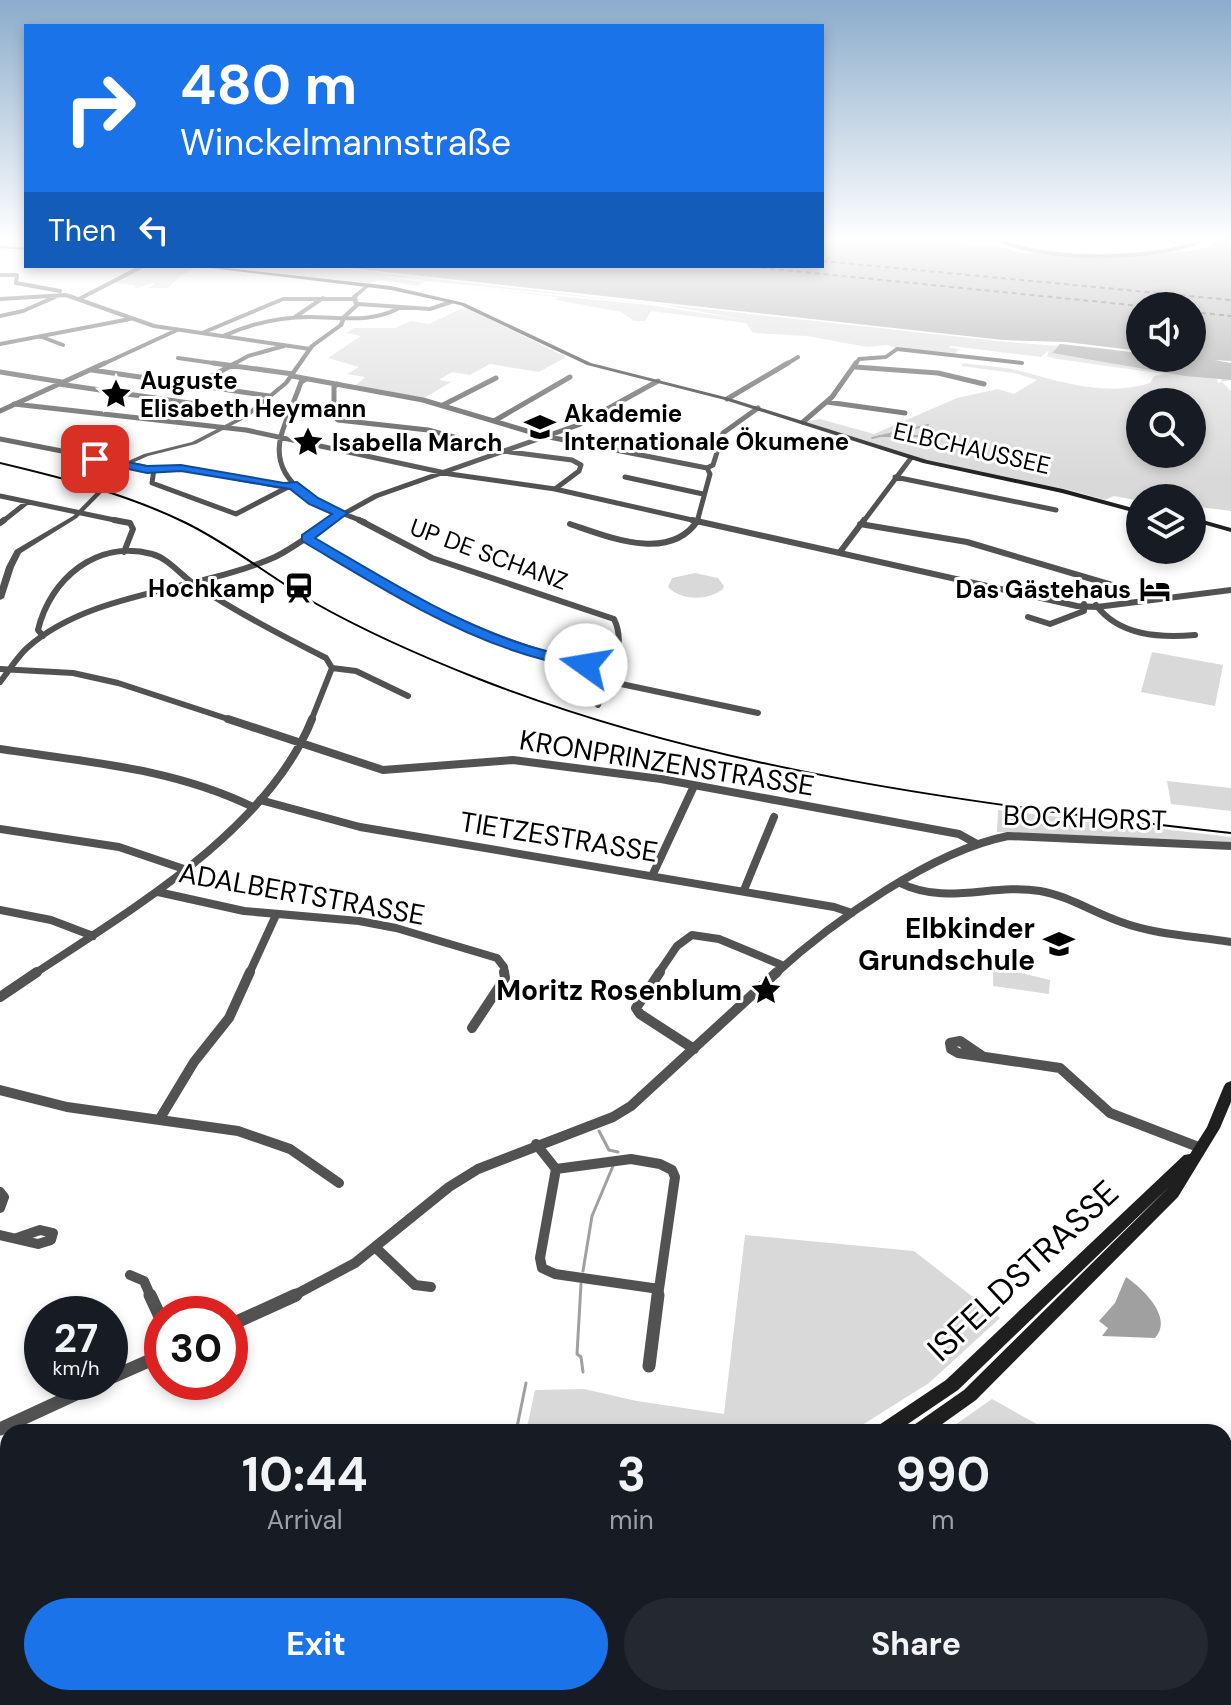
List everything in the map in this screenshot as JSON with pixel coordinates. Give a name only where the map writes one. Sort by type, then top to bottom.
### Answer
[{"type":"main road","name":"ELBCHAUSSEE","points":[[495,320],[570,357],[758,408],[911,458],[1054,488],[1126,508]]},
{"type":"main road","points":[[1206,523],[1231,530]]},
{"type":"main road","name":"ISFELDSTRASSE","points":[[928,1424],[970,1395],[1173,1193],[1201,1148],[1231,1086]]},
{"type":"main road","name":"ISFELDSTRASSE","points":[[894,1424],[952,1385],[1201,1148]]},
{"type":"street","points":[[0,344],[128,320]]},
{"type":"street","points":[[133,320],[178,330],[310,349]]},
{"type":"street","points":[[201,333],[232,320]]},
{"type":"street","points":[[221,337],[242,327],[286,320]]},
{"type":"street","points":[[313,320],[342,322],[356,320]]},
{"type":"street","points":[[0,598],[18,552],[80,512],[125,465],[146,455],[191,445],[227,427],[292,375],[310,349],[342,322]]},
{"type":"street","points":[[0,411],[178,330]]},
{"type":"street","points":[[42,337],[63,345]]},
{"type":"street","points":[[194,386],[249,356],[286,345]]},
{"type":"street","points":[[803,422],[827,402],[859,359],[886,357],[897,349],[905,349],[1022,363]]},
{"type":"street","points":[[727,399],[798,357]]},
{"type":"street","points":[[178,358],[292,375],[443,406],[549,437],[707,468],[713,465],[723,433],[758,408]]},
{"type":"street","points":[[855,367],[938,373],[984,384]]},
{"type":"street","points":[[90,370],[269,396]]},
{"type":"street","points":[[0,372],[196,404]]},
{"type":"street","points":[[493,421],[570,377]]},
{"type":"street","points":[[443,406],[496,378]]},
{"type":"street","points":[[154,469],[152,483],[236,514],[292,485],[280,459],[281,438],[301,382],[306,379]]},
{"type":"street","points":[[0,682],[27,648],[43,636],[105,606],[193,584],[274,557],[341,513],[379,495],[441,471],[549,437],[593,419],[658,381]]},
{"type":"street","points":[[337,384],[334,387],[334,416],[338,420],[428,430],[506,451],[572,460],[581,465],[579,471],[555,489]]},
{"type":"street","points":[[827,402],[905,413]]},
{"type":"street","points":[[14,404],[227,427],[441,471],[555,489],[1060,602],[1098,606],[1231,590]]},
{"type":"street","points":[[0,439],[125,465],[154,469],[181,468],[284,487]]},
{"type":"street","points":[[840,552],[911,458]]},
{"type":"street","points":[[570,524],[639,544],[677,539],[697,521],[710,474],[707,468]]},
{"type":"street","points":[[625,477],[703,494]]},
{"type":"street","points":[[895,477],[1056,510]]},
{"type":"street","name":"UP DE SCHANZ","points":[[292,485],[313,501],[371,524],[432,558],[610,617],[620,630],[598,705]]},
{"type":"street","points":[[0,496],[132,524],[124,552]]},
{"type":"street","points":[[0,523],[26,503]]},
{"type":"street","points":[[860,524],[967,542],[1112,585]]},
{"type":"street","points":[[307,538],[384,583],[499,640],[548,656],[611,669]]},
{"type":"street","points":[[43,636],[38,630],[41,611],[60,581],[92,560],[124,552],[158,557],[193,584],[271,631],[326,658],[332,668]]},
{"type":"street","points":[[1028,617],[1050,624],[1084,611],[1085,605]]},
{"type":"street","points":[[1098,606],[1105,617],[1124,630],[1195,635]]},
{"type":"street","points":[[332,668],[356,671],[408,696]]},
{"type":"street","points":[[0,997],[158,892],[187,870],[256,804],[302,744],[332,668]]},
{"type":"street","name":"KRONPRINZENSTRASSE","points":[[0,669],[73,673],[113,682],[383,770],[513,760],[694,786],[959,834],[977,844]]},
{"type":"street","points":[[607,681],[758,713]]},
{"type":"street","name":"TIETZESTRASSE","points":[[0,749],[156,772],[256,804],[360,827],[653,874],[852,913]]},
{"type":"street","points":[[653,874],[694,786]]},
{"type":"street","points":[[744,890],[774,817]]},
{"type":"street","points":[[0,829],[111,844],[146,853],[187,870]]},
{"type":"street","name":"BOCKHORST","points":[[248,1317],[312,1287],[376,1248],[462,1177],[536,1144],[613,1117],[650,1090],[784,966],[852,913],[941,859],[977,844],[1008,836],[1231,846]]},
{"type":"street","points":[[900,883],[916,891],[950,896],[1011,889],[1045,891],[1074,899],[1128,924],[1231,942]]},
{"type":"street","name":"ADALBERTSTRASSE","points":[[158,892],[276,915],[376,924],[497,958],[504,967],[505,978],[472,1028]]},
{"type":"street","points":[[0,910],[51,920],[93,936]]},
{"type":"street","points":[[159,1120],[180,1083],[229,1018],[276,915]]},
{"type":"street","points":[[694,1049],[640,1014],[636,1008],[680,943],[692,935],[711,936],[784,966]]},
{"type":"street","points":[[982,1056],[1060,1068],[1075,1077],[1097,1105],[1110,1113],[1201,1148]]},
{"type":"street","points":[[0,1090],[77,1108],[241,1132],[274,1142],[300,1155],[339,1183]]},
{"type":"street","points":[[536,1144],[556,1169],[540,1258],[542,1268],[555,1274],[659,1289]]},
{"type":"street","points":[[556,1169],[608,1158],[663,1165],[672,1170],[675,1177],[649,1366]]},
{"type":"street","points":[[0,1192],[4,1197],[0,1208]]},
{"type":"street","points":[[0,1235],[17,1238]]},
{"type":"street","points":[[376,1248],[415,1285],[431,1287]]},
{"type":"street","points":[[130,1275],[144,1281],[151,1296]]},
{"type":"street","points":[[11,1424],[63,1400]]},
{"type":"shaded area","points":[[438,320],[490,320],[566,357],[539,372],[490,364],[470,375],[452,372],[439,380],[451,382],[424,398],[356,385],[365,377],[347,374],[359,367],[328,358],[361,336],[346,333],[354,328],[395,328],[411,321],[429,324]]},
{"type":"shaded area","points":[[719,320],[802,320],[1058,346],[1052,353],[1126,365],[1126,369],[1050,358],[1056,357],[1047,357],[1049,350],[1041,357],[948,347],[960,349],[955,353],[887,345],[867,347],[807,336],[753,333],[746,323]]},
{"type":"shaded area","points":[[817,320],[1126,320],[1126,349],[1066,342],[1003,340]]},
{"type":"shaded area","points":[[1206,320],[1231,320],[1231,361],[1214,360],[1231,363],[1231,380],[1162,372],[1206,372]]},
{"type":"shaded area","points":[[1060,344],[1126,351],[1126,366],[1052,353]]},
{"type":"shaded area","points":[[1058,346],[1126,351],[1126,351]]},
{"type":"shaded area","points":[[963,363],[1118,389],[1150,383],[1154,376],[1164,374],[1150,372],[1217,379],[1231,391],[1231,511],[1206,508],[1206,484],[1126,484],[1126,498],[1114,496],[1105,500],[932,463],[803,422],[820,419],[874,434],[957,398],[998,389],[1014,394],[1037,380],[1014,373],[961,366]]},
{"type":"shaded area","points":[[695,573],[718,578],[723,589],[710,596],[695,598],[680,595],[668,587],[672,578]]},
{"type":"shaded area","points":[[1152,652],[1223,665],[1215,706],[1141,692]]},
{"type":"shaded area","points":[[1167,781],[1231,788],[1231,811],[1171,804]]},
{"type":"shaded area","points":[[998,810],[1231,837],[1231,843],[997,832]]},
{"type":"shaded area","points":[[993,966],[1050,980],[1049,994],[993,986]]},
{"type":"shaded area","points":[[745,1235],[914,1251],[1000,1318],[929,1383],[864,1424],[528,1424],[535,1390],[584,1389],[637,1401],[724,1414]]},
{"type":"shaded area","points":[[1126,1277],[1140,1288],[1158,1312],[1160,1330],[1155,1338],[1102,1336],[1108,1328],[1099,1321],[1115,1303]]},
{"type":"shaded area","points":[[992,1399],[1037,1424],[956,1424]]},
{"type":"waterway","points":[[881,436],[928,425]]},
{"type":"waterway","points":[[872,438],[881,436]]},
{"type":"waterway","points":[[881,436],[922,436]]},
{"type":"waterway","points":[[599,1131],[609,1150],[618,1152]]},
{"type":"waterway","points":[[583,1271],[592,1216],[613,1166]]},
{"type":"waterway","points":[[581,1284],[577,1354],[581,1357],[583,1372]]},
{"type":"waterway","points":[[518,1424],[526,1383]]},
{"type":"tram line","points":[[0,463],[94,488],[164,513],[203,532],[313,602],[374,634],[479,679],[662,739],[755,761],[944,796],[1231,833]]},
{"type":"place","name":"Auguste Elisabeth Heymann","points":[[116,394]]},
{"type":"place","name":"Akademie Internationale Ökumene","points":[[540,427]]},
{"type":"place","name":"Isabella March","points":[[308,442]]},
{"type":"place","name":"Hochkamp","points":[[299,588]]},
{"type":"place","name":"Das Gästehaus","points":[[1155,589]]},
{"type":"place","name":"Elbkinder Grundschule","points":[[1059,944]]},
{"type":"place","name":"Moritz Rosenblum","points":[[766,990]]},
{"type":"route","points":[[95,459],[147,469],[181,468],[284,487],[292,485],[313,501],[341,513],[307,538],[357,569],[478,632],[521,648],[586,665]]}]
